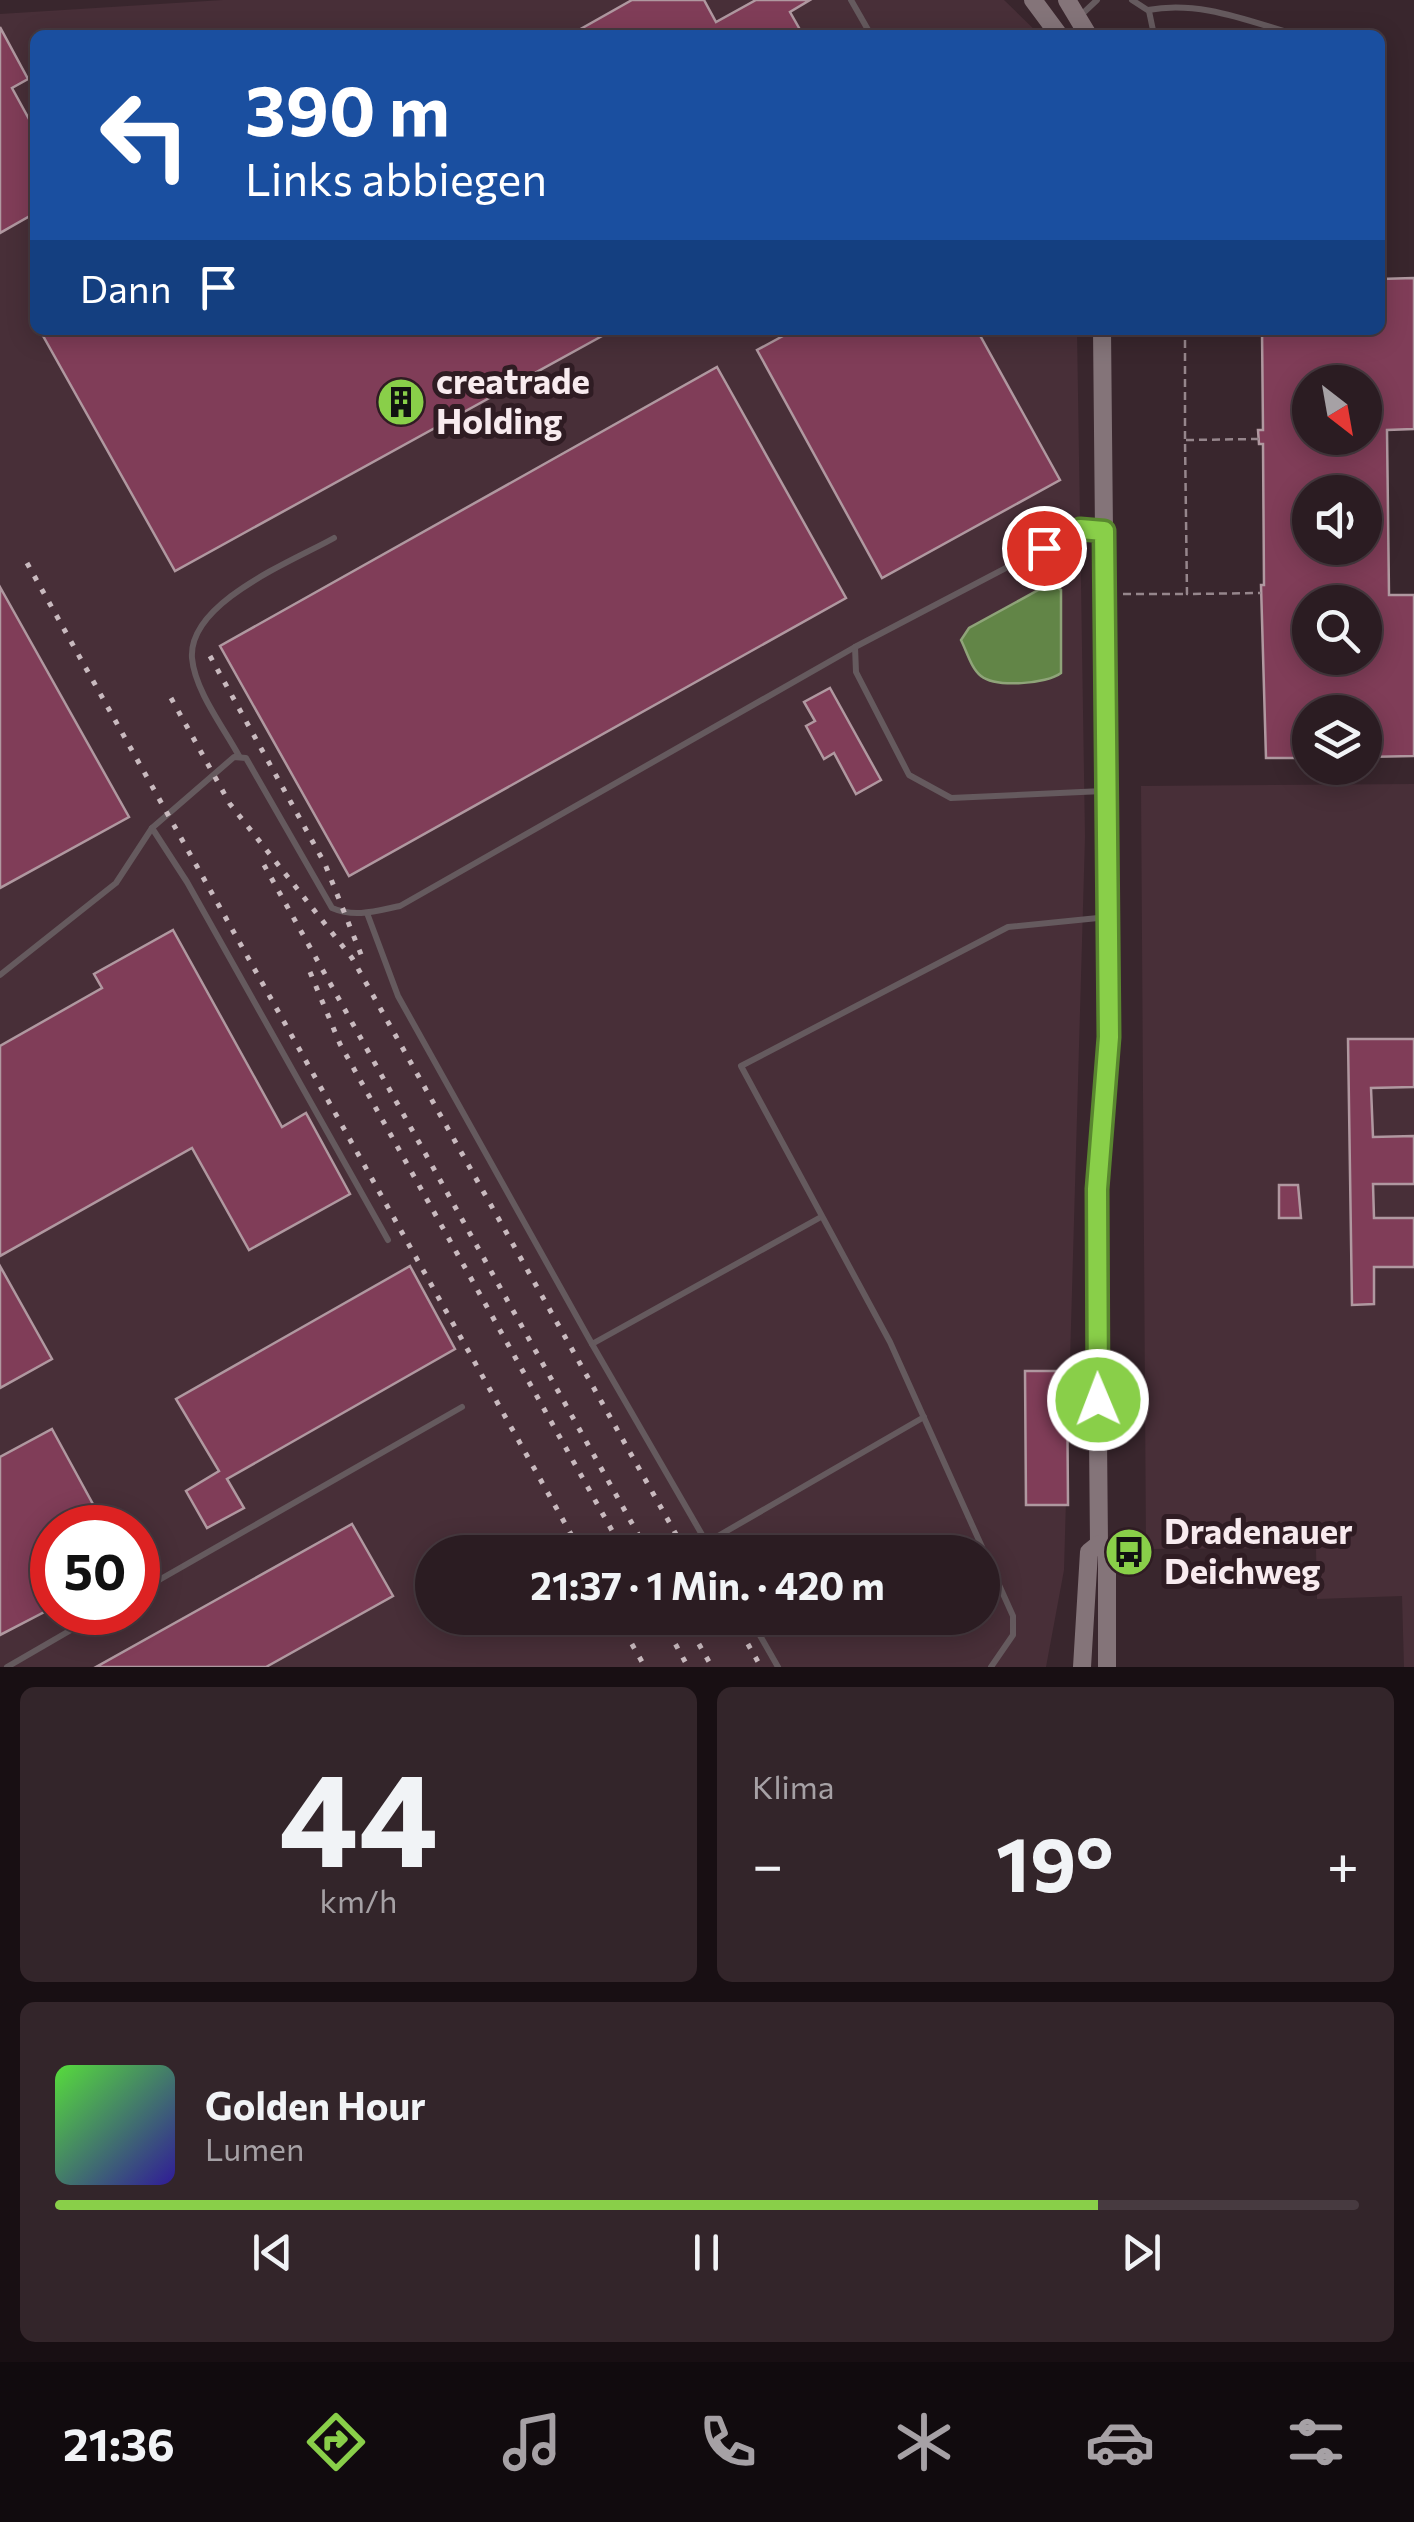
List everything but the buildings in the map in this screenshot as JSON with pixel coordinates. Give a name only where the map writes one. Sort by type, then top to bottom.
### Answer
[{"type":"main road","points":[[1032,0],[1055,30]]},
{"type":"main road","points":[[1067,0],[1083,26]]},
{"type":"main road","points":[[1102,335],[1109,1067],[1096,1222],[1099,1544],[1107,1553],[1107,1667]]},
{"type":"main road","points":[[1082,1667],[1089,1552],[1099,1544]]},
{"type":"lane","points":[[851,0],[868,30]]},
{"type":"lane","points":[[1083,26],[1097,0]]},
{"type":"lane","points":[[1132,0],[1148,10],[1153,30]]},
{"type":"lane","points":[[1148,10],[1172,4],[1218,11],[1281,30]]},
{"type":"lane","points":[[0,975],[116,883],[152,828],[234,757],[246,758],[332,908],[346,914],[400,906],[855,646],[1080,529],[1104,531]]},
{"type":"lane","points":[[240,757],[197,676],[192,657],[195,636],[206,616],[244,588],[334,538]]},
{"type":"lane","points":[[855,646],[856,672],[909,775],[951,798],[1106,791]]},
{"type":"lane","points":[[152,828],[187,882],[388,1240]]},
{"type":"lane","points":[[367,913],[398,996],[702,1535]]},
{"type":"lane","points":[[991,1667],[1013,1635],[1013,1616],[890,1342],[741,1066],[1008,926],[1108,917]]},
{"type":"lane","points":[[592,1344],[822,1216]]},
{"type":"lane","points":[[160,1579],[462,1407]]},
{"type":"lane","points":[[718,1535],[924,1417]]},
{"type":"lane","points":[[7,1667],[62,1635]]},
{"type":"lane","points":[[760,1635],[778,1667]]},
{"type":"path","points":[[1185,335],[1187,594]]},
{"type":"path","points":[[1184,440],[1258,440]]},
{"type":"path","points":[[1104,594],[1261,593]]},
{"type":"shaded area","points":[[223,0],[1004,0],[1035,30],[30,30],[30,335],[1077,335],[1085,837],[1064,1570],[1046,1667],[0,1667],[0,14]]},
{"type":"shaded area","points":[[1051,583],[1061,590],[1061,673],[1021,683],[981,676],[961,640],[969,628]]},
{"type":"shaded area","points":[[1414,784],[1414,1667],[1404,1667],[1402,1596],[1317,1599],[1316,1548],[1146,1549],[1141,786]]},
{"type":"railway","points":[[27,563],[571,1535]]},
{"type":"railway","points":[[210,656],[325,864],[364,962]]},
{"type":"railway","points":[[171,698],[230,804],[352,958],[676,1535]]},
{"type":"railway","points":[[264,865],[638,1535]]},
{"type":"railway","points":[[310,972],[340,1044],[614,1535]]},
{"type":"railway","points":[[627,1635],[645,1667]]},
{"type":"railway","points":[[670,1635],[688,1667]]},
{"type":"railway","points":[[694,1635],[712,1667]]},
{"type":"railway","points":[[743,1635],[761,1667]]},
{"type":"place","name":"creatrade Holding","points":[[401,402]]},
{"type":"place","name":"Dradenauer Deichweg","points":[[1129,1552]]},
{"type":"route","points":[[1044,548],[1080,529],[1104,531],[1109,1037],[1108,1094],[1097,1189],[1098,1400]]}]
